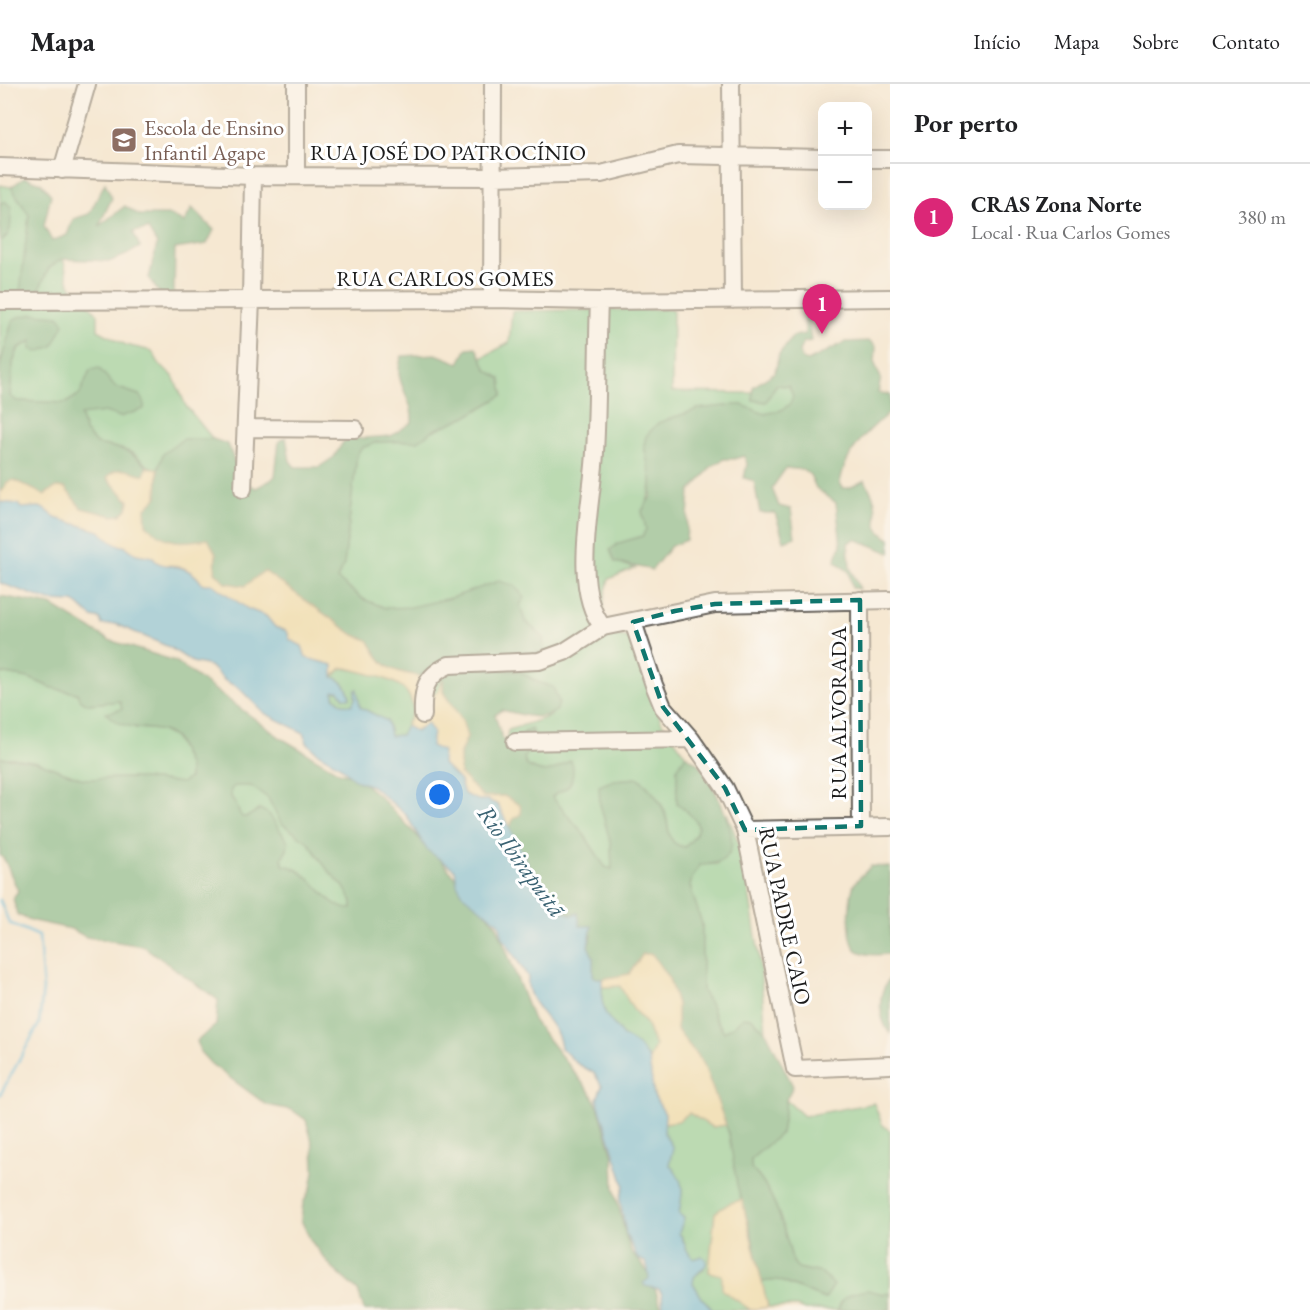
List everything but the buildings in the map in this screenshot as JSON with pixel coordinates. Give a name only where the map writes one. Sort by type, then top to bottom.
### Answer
[{"type":"street","points":[[62,170],[87,84]]},
{"type":"street","points":[[296,84],[296,175]]},
{"type":"street","points":[[492,299],[494,84]]},
{"type":"street","points":[[731,84],[734,300]]},
{"type":"street","name":"RUA JOSÉ DO PATROCÍNIO","points":[[0,168],[253,176],[494,177],[601,174],[678,155],[818,158]]},
{"type":"street","points":[[872,159],[890,159]]},
{"type":"street","points":[[243,489],[251,300],[253,176]]},
{"type":"street","name":"RUA CARLOS GOMES","points":[[0,301],[492,299],[598,301],[890,298]]},
{"type":"street","points":[[598,301],[596,453],[585,561],[588,597],[595,617],[603,627]]},
{"type":"street","points":[[246,428],[355,429]]},
{"type":"street","name":"RUA ALVORADA","points":[[860,600],[861,826]]},
{"type":"street","points":[[423,715],[422,701],[427,680],[435,671],[449,665],[539,661],[564,652],[603,627],[715,604],[890,600]]},
{"type":"street","name":"RUA PADRE CAIO","points":[[633,622],[663,707],[691,739],[725,788],[745,830],[795,1069],[890,1065]]},
{"type":"street","points":[[515,742],[691,739]]},
{"type":"street","points":[[745,830],[890,827]]},
{"type":"highlighted area","points":[[860,600],[861,826],[745,830],[725,788],[663,707],[633,622],[715,604]]},
{"type":"green space","points":[[25,177],[41,183],[51,195],[44,226],[52,241],[67,235],[73,219],[89,214],[105,183],[112,198],[99,226],[125,206],[139,215],[171,215],[184,223],[192,208],[214,230],[207,244],[175,249],[174,297],[159,293],[149,278],[157,244],[148,229],[133,232],[140,247],[126,255],[111,261],[62,259],[49,268],[36,296],[20,292],[29,215],[11,187]]},
{"type":"green space","points":[[0,185],[11,187],[29,215],[36,296],[49,268],[63,258],[69,284],[98,314],[98,330],[126,345],[152,351],[160,365],[173,376],[186,406],[213,439],[178,442],[162,459],[158,470],[129,452],[96,444],[85,431],[80,414],[105,412],[121,417],[139,395],[115,387],[90,370],[80,394],[66,403],[16,401],[10,396],[13,363],[19,348],[33,341],[53,346],[12,322],[0,366]]},
{"type":"green space","points":[[5,201],[11,207],[10,227],[7,235],[0,241],[0,204]]},
{"type":"green space","points":[[673,309],[672,392],[753,393],[753,400],[766,402],[776,385],[789,386],[793,396],[790,404],[782,410],[764,414],[742,405],[698,409],[644,445],[651,478],[647,502],[642,511],[646,529],[643,536],[619,543],[615,562],[635,568],[609,579],[604,599],[603,619],[616,635],[631,638],[662,723],[686,755],[677,769],[677,803],[694,819],[698,828],[692,840],[685,847],[678,845],[669,833],[664,809],[646,785],[639,778],[614,780],[600,804],[611,844],[612,870],[605,867],[583,833],[552,797],[570,761],[548,772],[539,771],[526,765],[524,757],[534,744],[523,741],[515,746],[506,741],[508,730],[551,716],[553,687],[537,682],[521,672],[448,672],[438,691],[429,699],[419,676],[437,665],[502,653],[543,653],[543,637],[525,621],[520,605],[499,581],[426,605],[397,609],[385,608],[372,603],[337,579],[344,564],[357,454],[362,447],[377,442],[418,441],[432,431],[469,415],[503,395],[501,379],[487,370],[481,358],[509,343],[512,311]]},
{"type":"green space","points":[[808,310],[811,341],[804,342],[799,351],[802,359],[808,361],[845,342],[870,341],[876,347],[875,364],[881,378],[878,393],[890,394],[890,412],[858,443],[847,462],[840,483],[843,488],[849,488],[865,480],[875,502],[876,523],[880,531],[890,539],[890,553],[855,539],[848,543],[850,567],[860,589],[852,588],[849,572],[835,561],[841,545],[836,503],[816,488],[810,475],[803,470],[786,468],[772,488],[779,506],[791,509],[795,537],[784,541],[775,513],[760,513],[754,481],[744,478],[747,464],[744,456],[724,459],[712,466],[690,492],[686,540],[671,546],[652,570],[615,562],[610,550],[619,543],[643,536],[646,529],[642,511],[651,496],[651,479],[644,445],[646,436],[658,423],[698,409],[742,405],[765,414],[782,410],[790,404],[793,396],[789,386],[776,385],[766,402],[753,400],[753,387],[775,372],[779,354],[793,336],[805,334],[804,311]]},
{"type":"green space","points":[[34,314],[59,316],[64,324],[53,346],[38,352],[31,349],[32,341],[18,348],[13,363],[10,396],[17,401],[66,403],[80,394],[90,370],[99,368],[115,387],[139,395],[144,401],[144,409],[120,417],[105,412],[80,415],[85,431],[96,444],[124,450],[147,467],[144,475],[120,469],[107,478],[129,501],[127,509],[121,515],[113,516],[81,508],[65,488],[57,487],[44,495],[14,480],[0,492],[0,366],[12,322],[18,317]]},
{"type":"green space","points":[[476,347],[487,370],[501,379],[503,395],[469,415],[432,431],[418,441],[377,442],[362,448],[357,454],[344,564],[337,579],[363,599],[386,608],[411,607],[451,598],[499,581],[515,586],[525,598],[520,605],[525,621],[543,637],[544,653],[502,653],[437,665],[419,676],[400,672],[388,666],[378,657],[368,640],[245,586],[226,583],[215,572],[216,554],[159,537],[146,525],[145,509],[157,497],[158,470],[163,454],[183,439],[213,439],[228,444],[242,482],[256,488],[275,476],[279,441],[286,437],[290,461],[295,467],[319,467],[334,457],[343,442],[350,439],[391,436],[412,422],[411,408],[399,374],[402,356],[436,354],[459,363],[467,348]]},
{"type":"green space","points":[[0,596],[51,605],[109,640],[175,661],[281,738],[339,772],[355,776],[380,797],[444,864],[497,926],[533,1020],[592,1095],[599,1109],[613,1156],[614,1188],[626,1236],[631,1251],[651,1276],[662,1310],[364,1310],[358,1291],[332,1268],[311,1241],[301,1220],[303,1203],[311,1188],[314,1171],[313,1145],[306,1120],[292,1110],[267,1105],[211,1064],[200,1052],[197,1041],[216,1025],[218,1000],[143,946],[86,937],[71,929],[17,915],[13,898],[18,891],[0,855],[0,758],[37,762],[83,779],[133,778],[182,783],[189,778],[189,771],[178,742],[169,733],[133,727],[114,720],[106,713],[122,709],[120,701],[88,704],[80,700],[77,693],[52,688],[29,678],[0,673]],"holes":[[[235,786],[251,786],[268,798],[281,823],[308,842],[327,869],[344,887],[352,901],[352,909],[343,908],[334,903],[304,875],[283,865],[282,857],[287,850],[288,842],[269,814],[260,809],[247,817],[242,817],[231,797],[231,789]]]},
{"type":"green space","points":[[464,666],[521,672],[537,682],[553,687],[559,702],[557,710],[551,714],[538,717],[502,710],[495,715],[502,738],[515,746],[523,741],[524,732],[531,729],[535,736],[533,744],[524,757],[526,765],[539,771],[549,772],[571,760],[572,780],[568,787],[552,797],[583,833],[605,867],[612,869],[611,844],[600,804],[599,786],[614,780],[639,778],[661,805],[671,838],[678,845],[685,847],[692,840],[698,828],[694,819],[677,803],[677,769],[686,755],[700,765],[712,784],[728,822],[731,845],[729,853],[723,859],[716,863],[700,865],[690,886],[702,924],[702,991],[724,1032],[743,1017],[752,1018],[766,1032],[793,1086],[786,1100],[781,1133],[751,1159],[751,1168],[773,1200],[793,1262],[798,1268],[822,1273],[834,1285],[825,1299],[778,1280],[761,1282],[752,1236],[737,1185],[729,1134],[703,1063],[677,1030],[677,1004],[669,979],[657,960],[643,954],[629,975],[602,979],[593,977],[593,957],[588,946],[592,935],[580,926],[572,915],[558,909],[543,894],[509,828],[514,818],[504,796],[483,798],[460,774],[460,753],[467,737],[455,717],[442,685],[447,674]]},
{"type":"green space","points":[[342,668],[383,678],[405,690],[414,710],[401,735],[390,736],[387,721],[360,707],[355,691],[352,705],[342,704],[334,696],[334,691],[339,691],[350,697],[344,684],[333,677]]},
{"type":"green space","points":[[0,673],[29,678],[52,688],[77,693],[88,704],[120,701],[122,709],[135,728],[160,730],[175,738],[190,769],[189,778],[182,783],[133,778],[83,779],[37,762],[0,758]]},
{"type":"green space","points":[[251,786],[268,798],[281,823],[308,842],[327,869],[344,887],[352,902],[352,910],[334,903],[304,874],[283,865],[282,857],[287,850],[260,809],[247,817],[242,817],[231,797],[231,788]]},
{"type":"green space","points":[[727,813],[743,855],[759,955],[766,1032],[752,1018],[724,1032],[702,991],[702,924],[690,886],[700,865],[717,864],[731,845]]},
{"type":"green space","points":[[871,866],[890,867],[890,954],[862,953],[854,947],[851,939],[849,918],[853,889],[855,883]]},
{"type":"green space","points":[[889,979],[890,1034],[881,1013],[882,992]]},
{"type":"green space","points":[[620,986],[633,1009],[646,1023],[655,1046],[649,1060],[638,1045],[623,1036],[606,1015],[602,1001],[602,987]]},
{"type":"green space","points":[[786,1100],[804,1116],[874,1103],[882,1124],[890,1131],[890,1310],[805,1310],[797,1307],[768,1307],[761,1282],[778,1280],[824,1299],[822,1273],[798,1268],[793,1262],[773,1200],[751,1168],[751,1159],[781,1133]]},
{"type":"green space","points":[[689,1112],[712,1127],[726,1125],[729,1134],[742,1200],[730,1203],[715,1213],[709,1272],[722,1275],[731,1296],[751,1310],[713,1310],[693,1283],[694,1277],[704,1269],[687,1252],[679,1233],[684,1218],[679,1214],[682,1187],[678,1176],[669,1164],[673,1148],[664,1133],[664,1123],[678,1121]]},
{"type":"green space","points":[[868,1290],[884,1294],[890,1293],[890,1310],[838,1310],[842,1300],[846,1297]]},
{"type":"sand","points":[[147,467],[158,470],[157,497],[145,509],[146,525],[154,532],[168,539],[182,542],[208,539],[216,554],[215,572],[226,583],[245,586],[264,571],[354,635],[368,640],[378,657],[387,666],[399,672],[419,676],[429,698],[438,691],[443,679],[443,692],[462,720],[467,737],[460,753],[460,774],[483,797],[504,796],[520,805],[521,814],[514,818],[509,828],[498,805],[464,794],[460,781],[442,763],[431,746],[427,723],[416,732],[406,726],[414,710],[407,693],[398,684],[347,668],[342,668],[333,677],[333,665],[306,658],[302,646],[290,640],[287,631],[275,627],[266,616],[248,609],[212,585],[202,584],[186,569],[175,565],[160,565],[153,557],[136,554],[126,547],[115,544],[99,531],[55,518],[40,507],[21,508],[18,504],[0,502],[0,492],[7,482],[14,480],[44,495],[57,487],[65,488],[81,508],[113,516],[121,515],[127,509],[129,501],[107,478],[119,470],[129,470],[144,475]]},
{"type":"sand","points":[[643,954],[652,954],[669,979],[677,1004],[677,1030],[703,1063],[726,1125],[712,1127],[689,1113],[678,1121],[664,1123],[665,1114],[654,1096],[649,1060],[655,1046],[646,1023],[633,1009],[620,986],[602,987],[602,979],[629,974]]},
{"type":"sand","points":[[742,1200],[768,1307],[751,1310],[722,1290],[722,1275],[709,1272],[715,1213],[730,1203]]},
{"type":"water","name":"Rio Ibirapuitã","points":[[0,502],[18,504],[21,508],[40,507],[55,518],[99,531],[115,544],[126,547],[136,554],[153,557],[161,564],[189,571],[202,584],[212,584],[248,609],[266,616],[275,627],[287,631],[290,640],[302,646],[306,658],[333,665],[333,677],[344,684],[350,698],[344,698],[339,691],[334,691],[334,697],[342,704],[352,705],[357,689],[360,707],[387,721],[390,736],[401,735],[406,726],[416,732],[427,723],[433,732],[431,746],[443,751],[442,763],[460,781],[464,794],[498,805],[543,894],[558,909],[572,915],[578,913],[580,926],[592,926],[588,946],[593,957],[593,977],[602,979],[602,1001],[606,1015],[623,1036],[638,1045],[649,1060],[654,1096],[665,1114],[664,1133],[673,1148],[669,1164],[678,1176],[682,1187],[679,1214],[684,1218],[679,1233],[694,1259],[702,1256],[706,1260],[706,1265],[694,1277],[693,1283],[713,1310],[663,1310],[662,1294],[659,1289],[645,1286],[643,1283],[649,1279],[648,1269],[645,1262],[638,1259],[626,1234],[620,1200],[624,1185],[597,1099],[602,1086],[594,1073],[576,1063],[561,1048],[554,1029],[531,996],[528,977],[503,938],[499,923],[464,896],[457,884],[455,870],[427,850],[406,815],[372,786],[355,780],[339,765],[319,754],[307,743],[304,733],[264,713],[238,687],[225,681],[210,666],[192,662],[169,647],[116,624],[102,625],[100,619],[92,617],[74,602],[50,601],[0,583]]},
{"type":"waterway","points":[[0,900],[9,923],[39,936],[43,989],[39,1024],[0,1095]]},
{"type":"place","name":"Escola de Ensino Infantil Agape","points":[[124,140]]},
{"type":"place","name":"CRAS Zona Norte","points":[[822,334]]}]
